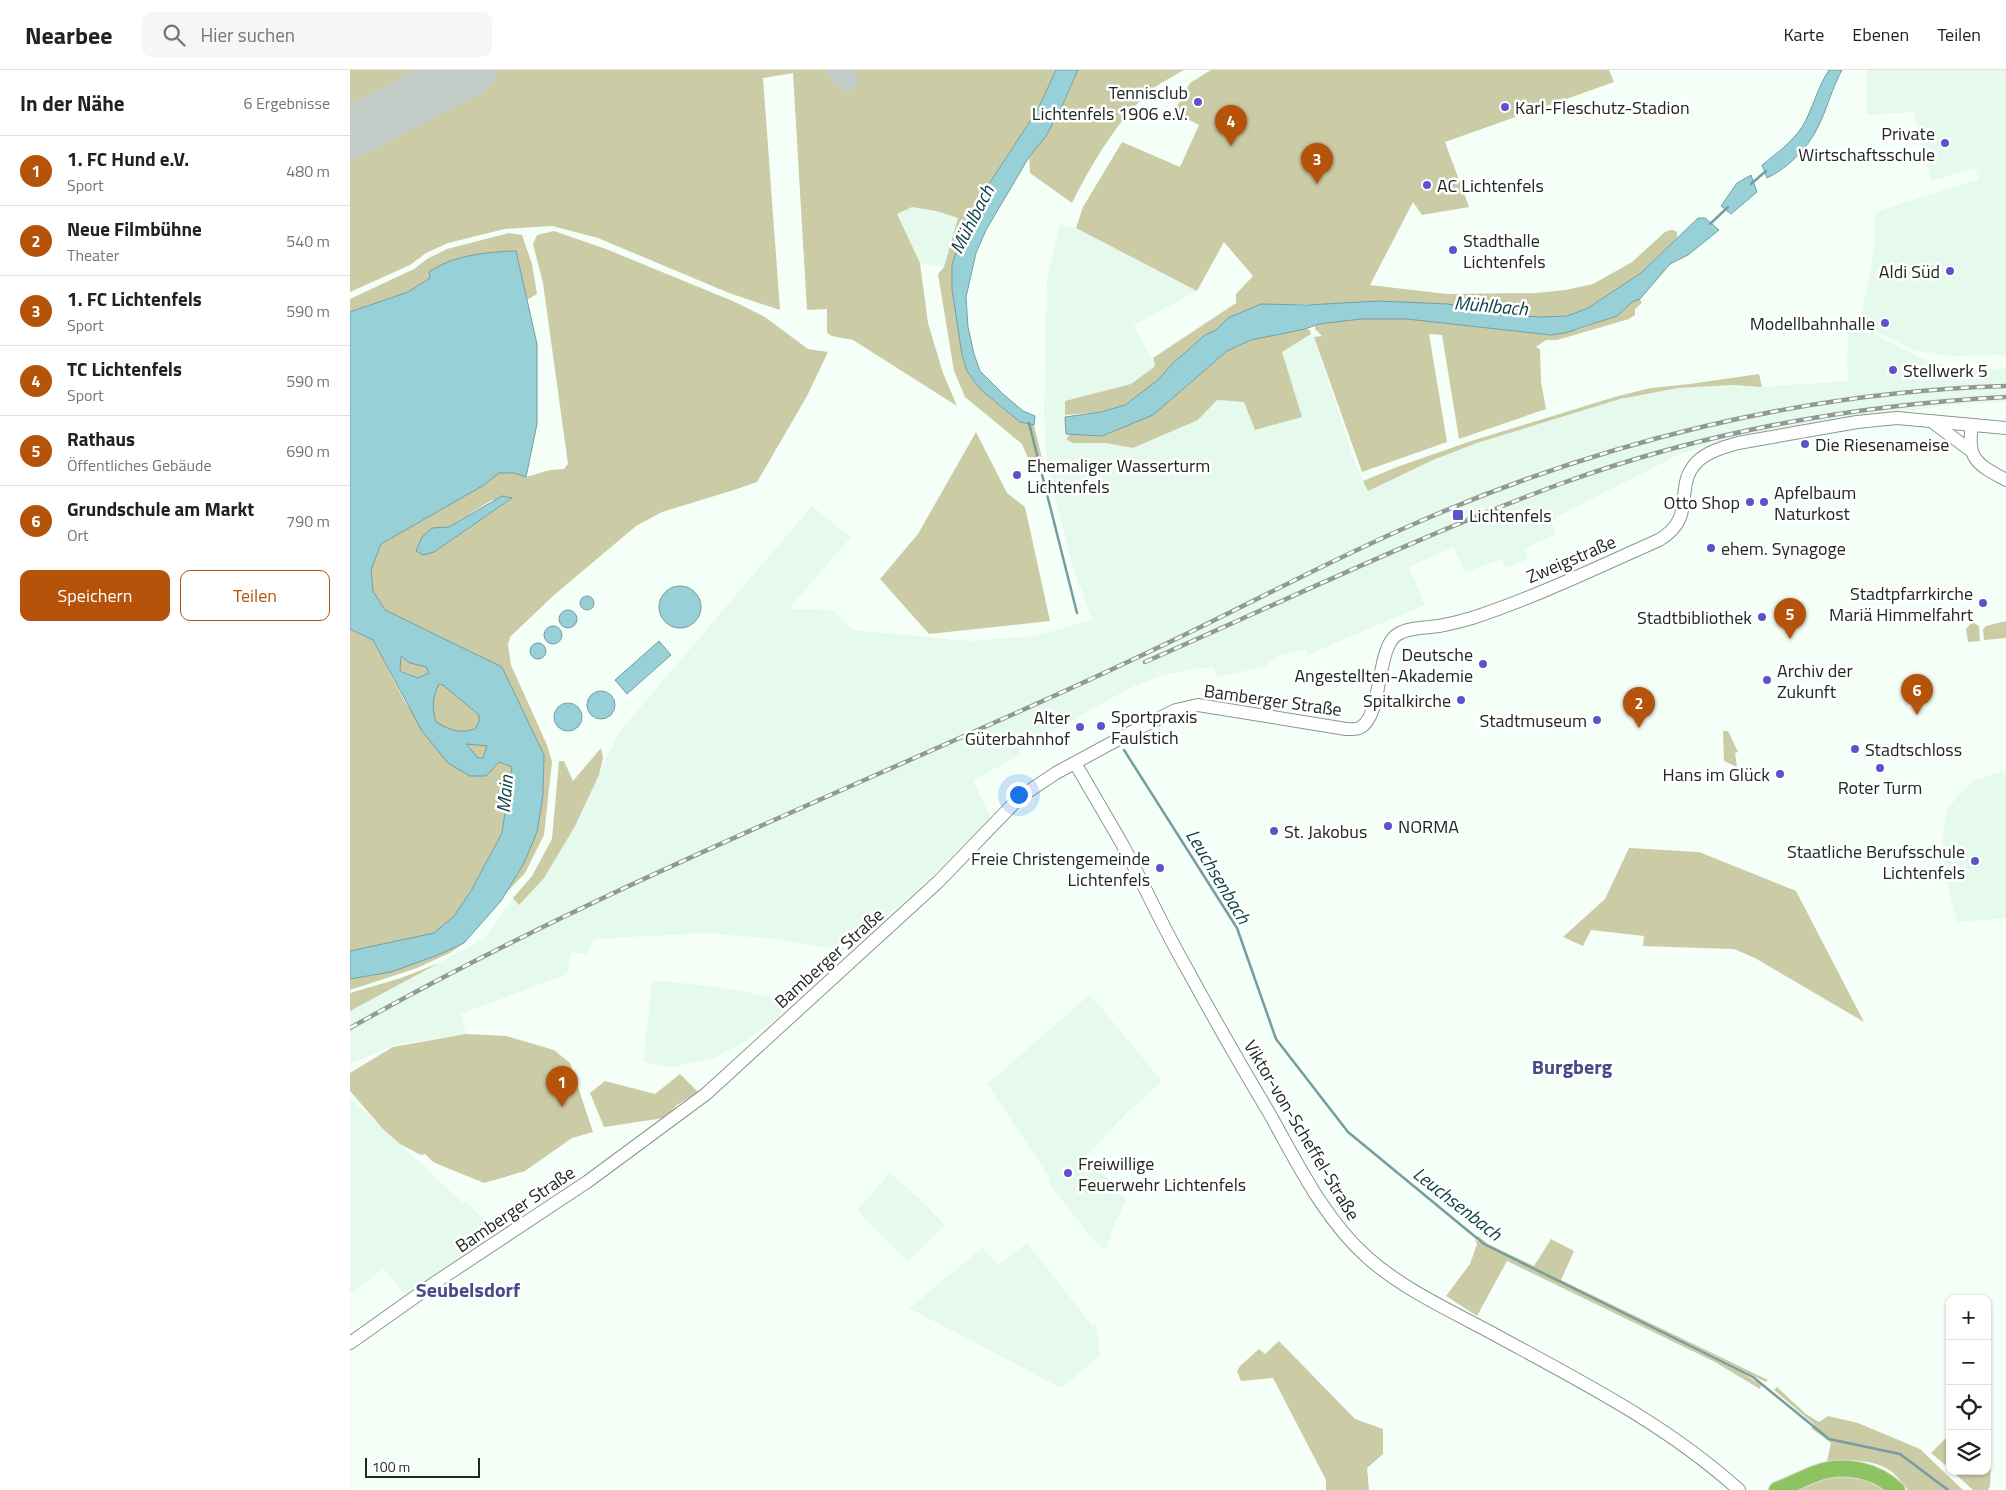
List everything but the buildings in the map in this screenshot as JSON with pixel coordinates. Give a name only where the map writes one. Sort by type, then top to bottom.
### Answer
[{"type":"highway","points":[[1777,1490],[1792,1487],[1818,1473],[1830,1470],[1852,1469],[1882,1478],[1897,1490]]},
{"type":"street","name":"Zweigstraße","points":[[1361,727],[1367,720],[1374,703],[1387,647],[1396,635],[1402,632],[1452,623],[1496,609],[1538,593],[1670,534],[1680,522],[1689,475],[1695,464],[1706,455],[1738,443],[1857,422],[1897,418],[2006,428]]},
{"type":"street","points":[[1929,420],[1970,450],[1983,467],[2006,480]]},
{"type":"street","points":[[1970,450],[1972,426]]},
{"type":"street","name":"Bamberger Straße","points":[[350,1343],[429,1287],[587,1182],[706,1094],[939,881],[1020,797],[1075,763],[1139,728],[1185,707],[1215,707],[1346,729],[1361,727]]},
{"type":"street","name":"Viktor-von-Scheffel-Straße","points":[[1075,763],[1121,842],[1186,969],[1251,1082],[1328,1214],[1348,1237],[1368,1258],[1388,1274],[1425,1297],[1594,1389],[1656,1426],[1702,1459],[1739,1490]]},
{"type":"shaded area","points":[[852,70],[912,207],[936,211],[958,218],[944,267],[892,258]]},
{"type":"shaded area","points":[[1867,70],[2006,70],[2006,355],[1953,356],[1914,350],[1860,324],[1874,250],[1875,212],[1979,179],[1975,168],[1931,181],[1914,112],[1866,115]]},
{"type":"shaded area","points":[[1060,225],[1076,228],[1197,291],[1134,325],[1155,365],[1153,368],[1131,384],[1065,401],[1067,437],[1073,443],[1106,443],[1133,448],[1198,420],[1217,400],[1244,402],[1301,417],[1282,352],[1311,334],[1314,337],[1356,466],[1368,490],[1433,460],[1477,443],[1620,399],[1678,388],[1733,385],[1757,387],[1849,381],[1847,369],[1848,330],[1873,334],[1921,358],[1943,365],[1940,373],[2006,368],[2006,402],[1959,404],[1774,429],[1708,445],[1680,454],[1555,518],[1552,523],[1556,534],[1524,549],[1528,559],[1506,568],[1501,559],[1465,573],[1454,547],[1409,567],[1425,605],[1307,655],[1305,649],[1300,650],[1278,656],[1264,667],[1217,677],[1214,668],[1198,668],[1164,675],[1132,687],[1019,750],[1021,755],[973,780],[991,818],[939,869],[849,951],[776,939],[706,933],[594,939],[587,954],[572,953],[567,974],[461,1014],[466,1034],[394,1045],[350,1064],[350,1011],[485,938],[513,898],[544,878],[574,827],[619,732],[812,506],[851,537],[789,609],[833,610],[853,630],[970,641],[1035,636],[1092,620],[1072,564],[1047,466],[1044,414],[1047,279]]},
{"type":"shaded area","name":"Staatliche Berufsschule Lichtenfels","points":[[2006,770],[2006,918],[1957,922],[1946,879],[1942,842],[1947,811],[1958,795],[1975,780]]},
{"type":"shaded area","points":[[661,981],[709,986],[784,999],[787,1004],[777,1018],[747,1040],[715,1058],[672,1067],[643,1062],[652,982]]},
{"type":"shaded area","points":[[1090,994],[1162,1081],[1127,1113],[1087,1155],[1126,1200],[1112,1230],[1106,1250],[1094,1241],[1051,1186],[1049,1177],[987,1084]]},
{"type":"shaded area","points":[[350,1098],[463,1203],[465,1201],[481,1217],[482,1215],[496,1232],[405,1294],[383,1269],[352,1293],[350,1291]]},
{"type":"shaded area","points":[[890,1173],[924,1203],[945,1225],[908,1261],[857,1210]]},
{"type":"shaded area","points":[[1027,1243],[1092,1325],[1096,1323],[1100,1356],[1061,1388],[909,1308],[982,1248],[998,1265]]},
{"type":"green space","points":[[350,70],[1056,70],[1038,109],[974,207],[952,266],[952,289],[962,355],[967,371],[980,389],[1020,422],[1034,425],[1044,467],[1030,463],[1022,444],[965,397],[954,371],[938,274],[944,267],[958,218],[936,211],[912,207],[897,214],[920,263],[928,323],[943,373],[957,406],[853,340],[832,336],[827,333],[827,309],[807,310],[793,73],[763,78],[780,310],[729,293],[598,238],[552,226],[505,229],[448,243],[426,253],[410,265],[350,292]]},
{"type":"green space","points":[[1078,70],[1184,70],[1154,88],[1129,113],[1107,141],[1072,203],[1030,173],[1029,157],[1057,115]]},
{"type":"green space","points":[[1211,70],[1609,70],[1614,82],[1445,142],[1469,207],[1422,215],[1413,202],[1370,285],[1447,294],[1536,293],[1566,290],[1593,284],[1632,262],[1665,232],[1671,230],[1677,232],[1677,238],[1641,273],[1588,308],[1567,316],[1503,315],[1448,304],[1261,304],[1228,318],[1216,330],[1205,335],[1172,364],[1158,380],[1125,405],[1101,412],[1065,415],[1065,401],[1131,384],[1153,368],[1155,365],[1153,358],[1236,303],[1236,294],[1253,276],[1224,242],[1197,291],[1076,228],[1083,207],[1122,142],[1180,167],[1199,125],[1174,112],[1190,83]]},
{"type":"green space","points":[[554,231],[606,249],[735,302],[765,317],[808,349],[828,352],[807,396],[757,482],[662,512],[636,526],[553,596],[510,637],[508,645],[511,665],[547,745],[552,762],[544,835],[525,873],[506,893],[524,863],[543,796],[544,755],[502,667],[385,610],[373,591],[371,570],[381,544],[484,485],[499,473],[514,473],[526,477],[550,470],[564,469],[568,464],[543,283],[533,244],[537,235]],"holes":[[[511,499],[434,552],[432,528],[449,527],[492,500]]]},
{"type":"green space","points":[[509,233],[522,235],[532,264],[537,294],[527,300],[516,251],[500,252],[461,258],[408,292],[350,312],[350,299],[414,269],[427,259],[447,249]]},
{"type":"green space","points":[[1636,299],[1640,299],[1642,303],[1635,309],[1635,315],[1629,319],[1557,340],[1546,340],[1536,347],[1540,349],[1541,382],[1546,409],[1459,439],[1442,335],[1429,334],[1447,442],[1362,472],[1314,337],[1322,336],[1315,329],[1315,326],[1319,324],[1361,319],[1407,319],[1551,335],[1580,329],[1616,316]]},
{"type":"green space","points":[[1305,329],[1310,330],[1311,334],[1282,352],[1302,417],[1255,430],[1244,402],[1217,400],[1198,420],[1133,448],[1106,443],[1073,443],[1067,440],[1067,437],[1071,434],[1102,436],[1153,415],[1227,351],[1236,346],[1275,334]]},
{"type":"green space","points":[[1759,374],[1762,387],[1733,385],[1678,388],[1620,399],[1477,443],[1433,460],[1368,491],[1363,481],[1471,441],[1618,396],[1651,388]]},
{"type":"green space","points":[[976,432],[1007,493],[1025,507],[1050,621],[929,634],[880,579],[918,534]]},
{"type":"green space","points":[[2006,621],[2006,638],[1984,640],[1983,630],[1986,626]]},
{"type":"green space","points":[[1971,623],[1979,626],[1980,641],[1968,642],[1966,629]]},
{"type":"green space","points":[[350,629],[373,640],[405,702],[448,763],[499,762],[512,767],[502,833],[471,891],[454,916],[434,933],[350,951]]},
{"type":"green space","points":[[401,656],[410,663],[426,667],[429,673],[418,678],[400,670]]},
{"type":"green space","points":[[438,684],[443,684],[479,715],[479,722],[475,729],[455,730],[436,722],[433,703]]},
{"type":"green space","points":[[1723,731],[1728,731],[1738,752],[1735,753],[1737,767],[1724,761]]},
{"type":"green space","points":[[466,744],[487,746],[483,758],[478,759]]},
{"type":"green space","points":[[601,748],[603,758],[599,775],[575,826],[544,878],[519,905],[513,898],[532,876],[552,839],[559,761],[564,761],[573,781]]},
{"type":"green space","points":[[1629,848],[1699,852],[1796,891],[1864,1022],[1755,958],[1734,949],[1643,946],[1644,936],[1591,930],[1583,946],[1563,937],[1605,899]]},
{"type":"green space","points":[[464,943],[450,953],[417,968],[350,990],[350,979],[408,966]]},
{"type":"green space","points":[[439,963],[350,1011],[350,993],[401,978]]},
{"type":"green space","points":[[466,1034],[506,1036],[554,1050],[570,1063],[593,1132],[572,1138],[525,1171],[484,1183],[433,1162],[425,1154],[421,1155],[400,1144],[383,1129],[350,1091],[350,1073],[393,1047]]},
{"type":"green space","points":[[680,1074],[698,1092],[677,1105],[664,1118],[604,1127],[590,1093],[605,1081],[655,1094]]},
{"type":"green space","points":[[1478,1236],[1488,1244],[1534,1266],[1551,1239],[1574,1251],[1561,1280],[1768,1380],[1766,1382],[1484,1244],[1476,1237]]},
{"type":"green space","points":[[1475,1240],[1746,1375],[1761,1385],[1760,1389],[1715,1362],[1507,1261],[1477,1316],[1446,1296],[1470,1264],[1477,1244]]},
{"type":"green space","points":[[1279,1341],[1355,1419],[1383,1429],[1383,1454],[1367,1468],[1369,1490],[1326,1490],[1326,1480],[1273,1378],[1241,1381],[1237,1371],[1240,1366],[1259,1349],[1265,1354]]},
{"type":"green space","points":[[1777,1387],[1806,1414],[1819,1422],[1828,1416],[1858,1423],[1920,1449],[1963,1490],[1908,1490],[1892,1472],[1877,1464],[1861,1461],[1827,1461],[1831,1443],[1811,1428],[1815,1425],[1774,1390]]},
{"type":"green space","points":[[1946,1439],[1946,1466],[1931,1453]]},
{"type":"green space","points":[[1833,1475],[1866,1477],[1889,1490],[1798,1490]]},
{"type":"green space","points":[[1956,1475],[1991,1475],[1988,1490],[1973,1490]]},
{"type":"water","points":[[1056,70],[1078,70],[1046,136],[1029,157],[986,230],[976,253],[966,297],[968,327],[980,371],[1023,411],[1035,416],[1034,425],[1020,422],[980,389],[967,371],[962,355],[952,289],[952,265],[974,207],[1038,109]]},
{"type":"water","points":[[1829,70],[1842,70],[1814,135],[1803,150],[1789,163],[1767,178],[1762,165],[1789,143],[1802,127]]},
{"type":"water","points":[[1751,175],[1757,192],[1731,214],[1721,206],[1737,183]]},
{"type":"water","points":[[1698,218],[1705,218],[1719,230],[1688,255],[1670,264],[1640,299],[1632,302],[1617,316],[1565,333],[1551,335],[1407,319],[1361,319],[1319,324],[1305,329],[1251,340],[1227,351],[1153,415],[1102,436],[1066,434],[1065,417],[1101,412],[1125,405],[1158,380],[1172,364],[1205,335],[1216,330],[1228,318],[1261,304],[1307,305],[1378,301],[1448,304],[1503,315],[1567,316],[1588,308],[1641,273]]},
{"type":"water","points":[[516,251],[537,344],[537,424],[526,477],[514,473],[499,473],[484,485],[381,544],[371,570],[373,591],[385,610],[502,667],[544,755],[543,796],[537,832],[524,863],[501,901],[464,943],[438,955],[391,972],[350,979],[350,951],[434,933],[454,916],[471,891],[502,833],[512,767],[499,762],[486,776],[470,776],[448,763],[422,731],[373,640],[350,629],[350,312],[408,292],[430,278],[429,272],[438,266],[460,258]],"holes":[[[401,656],[410,663],[426,667],[429,673],[418,678],[400,671]],[[439,684],[443,685],[479,715],[479,722],[475,729],[455,730],[436,722],[433,703]],[[466,744],[487,746],[483,758],[478,758]]]},
{"type":"water","points":[[502,496],[512,498],[434,552],[423,555],[416,551],[422,537],[432,528],[449,527]]},
{"type":"water","points":[[684,586],[692,589],[698,595],[701,607],[698,619],[692,625],[676,628],[668,625],[662,619],[659,603],[662,595],[668,589]]},
{"type":"water","points":[[584,596],[590,596],[594,603],[590,610],[584,610],[580,606],[580,600]]},
{"type":"water","points":[[568,610],[574,613],[577,619],[574,625],[568,628],[562,625],[559,619],[562,613]]},
{"type":"water","points":[[553,626],[559,629],[562,635],[559,641],[553,644],[547,641],[544,635],[547,629]]},
{"type":"water","points":[[659,641],[671,655],[627,694],[615,680]]},
{"type":"water","points":[[535,643],[541,643],[546,648],[544,657],[535,659],[530,654],[530,648]]},
{"type":"water","points":[[601,691],[611,695],[615,705],[611,715],[601,719],[591,715],[587,705],[591,695]]},
{"type":"water","points":[[568,703],[578,707],[582,717],[578,727],[568,731],[558,727],[554,717],[558,707]]},
{"type":"waterway","name":"Mühlbach","points":[[1751,184],[1766,171]]},
{"type":"waterway","name":"Mühlbach","points":[[1710,224],[1728,207]]},
{"type":"waterway","points":[[1029,423],[1077,613]]},
{"type":"waterway","name":"Leuchsenbach","points":[[1124,750],[1237,928],[1276,1039],[1348,1132],[1484,1244],[1753,1377],[1829,1439],[1900,1454],[1948,1490]]},
{"type":"taxiway","points":[[837,70],[848,81]]},
{"type":"runway","points":[[350,133],[471,70]]},
{"type":"railway","points":[[350,1028],[513,942],[679,863],[1016,713],[1349,554],[1414,524],[1485,495],[1556,469],[1630,446],[1704,427],[1779,411],[1854,399],[1930,390],[2006,386]]},
{"type":"railway","points":[[1145,662],[1455,525],[1560,484],[1614,466],[1724,436],[1836,414],[1949,401],[2006,397]]},
{"type":"place","name":"Tennisclub Lichtenfels 1906 e.V.","points":[[1198,102]]},
{"type":"place","name":"Karl-Fleschutz-Stadion","points":[[1505,107]]},
{"type":"place","name":"Private Wirtschaftsschule","points":[[1945,143]]},
{"type":"place","name":"TC Lichtenfels","points":[[1231,146]]},
{"type":"place","name":"1. FC Lichtenfels","points":[[1317,184]]},
{"type":"place","name":"AC Lichtenfels","points":[[1427,185]]},
{"type":"place","name":"Stadthalle Lichtenfels","points":[[1453,250]]},
{"type":"place","name":"Aldi Süd","points":[[1950,271]]},
{"type":"place","name":"Modellbahnhalle","points":[[1885,323]]},
{"type":"place","name":"Stellwerk 5","points":[[1893,370]]},
{"type":"place","name":"Die Riesenameise","points":[[1805,444]]},
{"type":"place","name":"Ehemaliger Wasserturm Lichtenfels","points":[[1017,475]]},
{"type":"place","name":"Otto Shop","points":[[1750,502]]},
{"type":"place","name":"Apfelbaum Naturkost","points":[[1764,502]]},
{"type":"place","name":"Lichtenfels","points":[[1458,515]]},
{"type":"place","name":"ehem. Synagoge","points":[[1711,548]]},
{"type":"place","name":"Stadtpfarrkirche Mariä Himmelfahrt","points":[[1983,603]]},
{"type":"place","name":"Stadtbibliothek","points":[[1762,617]]},
{"type":"place","name":"Rathaus","points":[[1790,639]]},
{"type":"place","name":"Deutsche Angestellten-Akademie","points":[[1483,664]]},
{"type":"place","name":"Archiv der Zukunft","points":[[1767,680]]},
{"type":"place","name":"Spitalkirche","points":[[1461,700]]},
{"type":"place","name":"Grundschule am Markt","points":[[1917,715]]},
{"type":"place","name":"Stadtmuseum","points":[[1597,720]]},
{"type":"place","name":"Sportpraxis Faulstich","points":[[1101,726]]},
{"type":"place","name":"Alter Güterbahnhof","points":[[1080,727]]},
{"type":"place","name":"Neue Filmbühne","points":[[1639,728]]},
{"type":"place","name":"Stadtschloss","points":[[1855,749]]},
{"type":"place","name":"Roter Turm","points":[[1880,768]]},
{"type":"place","name":"Hans im Glück","points":[[1780,774]]},
{"type":"place","name":"NORMA","points":[[1388,826]]},
{"type":"place","name":"St. Jakobus","points":[[1274,831]]},
{"type":"place","name":"Staatliche Berufsschule Lichtenfels","points":[[1975,861]]},
{"type":"place","name":"Freie Christengemeinde Lichtenfels","points":[[1160,868]]},
{"type":"place","name":"1. FC Hund e.V.","points":[[562,1107]]},
{"type":"place","name":"Freiwillige Feuerwehr Lichtenfels","points":[[1068,1173]]},
{"type":"district","name":"Burgberg","points":[[1572,1066]]},
{"type":"district","name":"Seubelsdorf","points":[[468,1289]]},
{"type":"water label","name":"Main","points":[[504,794]]}]
